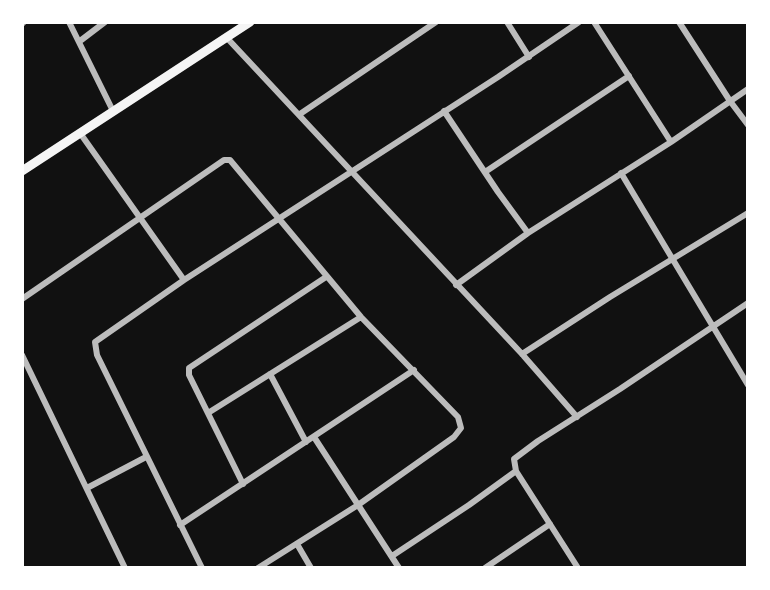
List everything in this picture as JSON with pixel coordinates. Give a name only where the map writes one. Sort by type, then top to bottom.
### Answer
[{"type":"main road","points":[[22,171],[248,23]]},
{"type":"street","points":[[69,22],[113,111]]},
{"type":"street","points":[[80,41],[105,22]]},
{"type":"street","points":[[300,114],[436,22]]},
{"type":"street","points":[[507,22],[529,57]]},
{"type":"street","points":[[202,567],[97,355],[95,344],[97,339],[579,22]]},
{"type":"street","points":[[594,22],[671,142]]},
{"type":"street","points":[[679,22],[747,125]]},
{"type":"street","points":[[227,38],[522,354],[577,417]]},
{"type":"street","points":[[485,172],[629,76]]},
{"type":"street","points":[[456,285],[528,233],[671,142],[747,89]]},
{"type":"street","points":[[444,111],[528,233]]},
{"type":"street","points":[[80,133],[184,280]]},
{"type":"street","points":[[22,299],[227,160],[234,165],[361,317],[458,417],[461,428],[454,437],[358,504],[258,567]]},
{"type":"street","points":[[621,173],[747,385]]},
{"type":"street","points":[[522,354],[747,213]]},
{"type":"street","points":[[243,484],[189,375],[192,365],[326,277]]},
{"type":"street","points":[[578,567],[516,471],[514,459],[747,303]]},
{"type":"street","points":[[208,413],[361,317]]},
{"type":"street","points":[[22,355],[125,567]]},
{"type":"street","points":[[180,525],[414,370]]},
{"type":"street","points":[[270,374],[306,442]]},
{"type":"street","points":[[314,437],[399,567]]},
{"type":"street","points":[[87,488],[146,457]]},
{"type":"street","points":[[392,556],[516,471]]},
{"type":"street","points":[[484,567],[550,524]]},
{"type":"street","points":[[297,544],[312,567]]}]
